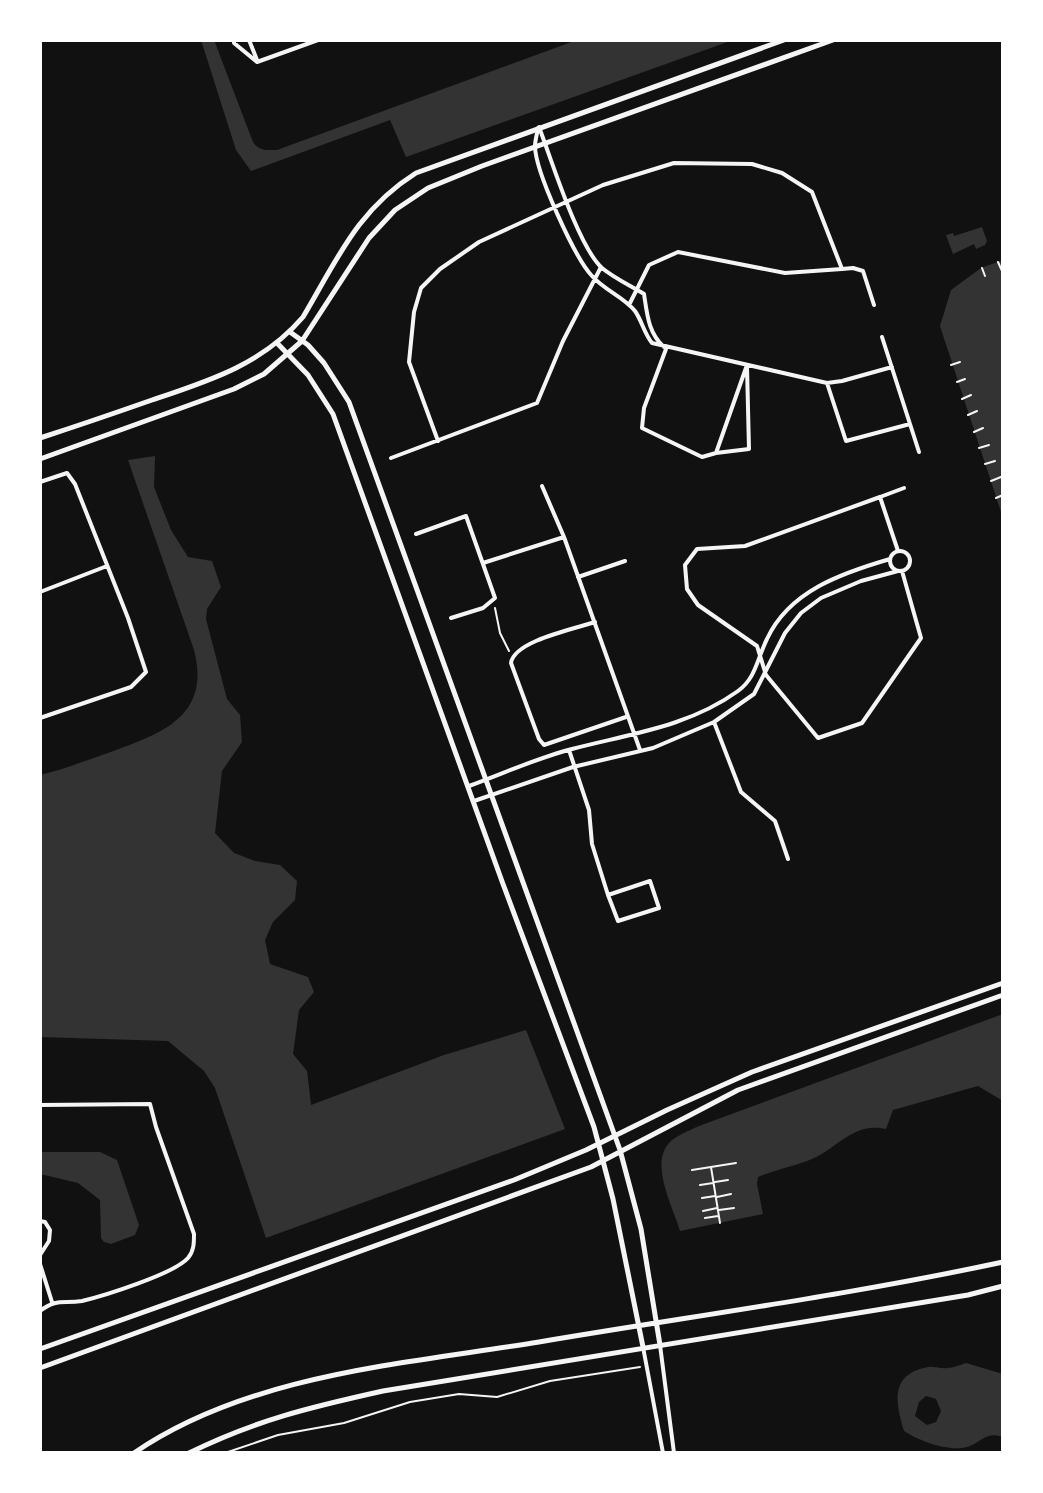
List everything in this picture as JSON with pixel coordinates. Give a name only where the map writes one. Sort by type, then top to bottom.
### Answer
[{"type":"street","points":[[234,40],[257,62]]},
{"type":"street","points":[[249,40],[257,62]]},
{"type":"street","points":[[257,62],[318,40]]},
{"type":"street","points":[[40,438],[219,377],[277,343],[303,317],[363,218],[388,193],[416,173],[784,40]]},
{"type":"street","points":[[40,459],[234,389],[264,374],[305,338],[369,238],[395,210],[445,180],[833,40]]},
{"type":"street","points":[[539,127],[578,228],[601,267],[644,294],[647,320],[657,340],[666,348]]},
{"type":"street","points":[[539,127],[535,147],[555,209],[582,265],[595,280],[631,307],[652,343],[827,383],[892,367]]},
{"type":"street","points":[[438,441],[409,362],[414,312],[421,288],[440,269],[479,242],[603,185],[674,163],[752,164],[782,173],[812,192],[842,269]]},
{"type":"street","points":[[631,307],[649,265],[678,252],[785,273],[853,268],[863,271],[874,305]]},
{"type":"street","points":[[391,458],[537,403],[563,341],[601,267]]},
{"type":"street","points":[[290,332],[305,338],[349,402],[620,1150],[641,1229],[674,1453]]},
{"type":"street","points":[[882,337],[919,452]]},
{"type":"street","points":[[277,343],[308,375],[333,414],[599,1144],[663,1453]]},
{"type":"street","points":[[666,348],[644,408],[642,428],[702,457],[749,449],[747,365]]},
{"type":"street","points":[[716,453],[747,365]]},
{"type":"street","points":[[827,383],[846,441],[910,424]]},
{"type":"street","points":[[40,482],[67,473],[75,484],[146,672],[131,687],[40,718]]},
{"type":"street","points":[[542,486],[564,537],[640,750]]},
{"type":"street","points":[[890,559],[891,566],[900,571],[921,638],[862,723],[818,738],[766,675],[757,646],[698,605],[687,589],[685,565],[697,549],[745,546],[904,488]]},
{"type":"street","points":[[880,497],[898,551]]},
{"type":"street","points":[[416,534],[466,516],[495,598],[493,603],[451,618]]},
{"type":"street","points":[[483,563],[564,537]]},
{"type":"street","points":[[469,786],[569,750],[658,730],[708,709],[739,690],[753,677],[767,638],[798,599],[826,582],[890,559],[898,551]]},
{"type":"street","points":[[474,801],[573,767],[686,735],[714,722],[754,694],[785,633],[801,613],[821,598],[861,581],[909,567],[911,559],[906,552],[898,551]]},
{"type":"street","points":[[578,577],[625,561]]},
{"type":"street","points":[[40,592],[107,566]]},
{"type":"street","points":[[595,622],[522,646],[512,655],[511,663],[544,745],[627,717]]},
{"type":"street","points":[[714,722],[741,792],[775,821],[788,859]]},
{"type":"street","points":[[569,750],[589,810],[592,844],[608,895],[618,921],[659,908],[650,881],[608,895]]},
{"type":"street","points":[[40,1349],[514,1180],[752,1072],[1003,983]]},
{"type":"street","points":[[40,1368],[591,1167],[738,1090],[1003,995]]},
{"type":"street","points":[[40,1105],[150,1104],[194,1234],[194,1247],[188,1258],[175,1267],[107,1294],[78,1302],[52,1302],[40,1311]]},
{"type":"street","points":[[40,1221],[45,1222],[50,1230],[49,1241],[40,1255]]},
{"type":"street","points":[[134,1453],[207,1415],[293,1384],[435,1357],[1003,1262]]},
{"type":"street","points":[[40,1264],[52,1302]]},
{"type":"street","points":[[189,1453],[236,1430],[302,1409],[383,1391],[968,1295],[1003,1286]]},
{"type":"path","points":[[998,262],[1002,271]]},
{"type":"path","points":[[982,268],[985,276]]},
{"type":"path","points":[[951,365],[960,362]]},
{"type":"path","points":[[957,382],[965,379]]},
{"type":"path","points":[[962,399],[971,395]]},
{"type":"path","points":[[968,415],[977,411]]},
{"type":"path","points":[[974,432],[983,428]]},
{"type":"path","points":[[979,448],[989,445]]},
{"type":"path","points":[[985,464],[995,461]]},
{"type":"path","points":[[991,481],[1001,477]]},
{"type":"path","points":[[996,498],[1003,495]]},
{"type":"path","points":[[493,603],[500,633],[512,655]]},
{"type":"path","points":[[692,1170],[736,1163]]},
{"type":"path","points":[[711,1167],[720,1223]]},
{"type":"path","points":[[700,1185],[728,1180]]},
{"type":"path","points":[[702,1198],[731,1194]]},
{"type":"path","points":[[703,1211],[734,1208]]},
{"type":"path","points":[[705,1218],[719,1216]]},
{"type":"path","points":[[225,1453],[278,1435],[344,1423],[410,1402],[459,1394],[497,1397],[565,1378],[642,1366]]},
{"type":"shaded area","points":[[201,40],[214,40],[255,145],[277,150],[577,40],[733,40],[406,157],[390,120],[251,171],[236,150]]},
{"type":"shaded area","points":[[982,227],[987,241],[985,245],[976,249],[974,244],[953,254],[946,235],[953,233],[954,236]]},
{"type":"shaded area","points":[[1003,260],[1003,518],[940,326],[951,290],[981,268]]},
{"type":"shaded area","points":[[155,456],[154,487],[171,530],[188,557],[212,561],[221,587],[207,609],[206,619],[227,699],[240,715],[242,742],[222,771],[215,833],[234,853],[255,861],[280,865],[297,881],[295,900],[273,922],[265,940],[270,964],[308,977],[314,992],[299,1010],[293,1054],[307,1071],[311,1105],[444,1055],[526,1030],[565,1129],[266,1238],[215,1088],[204,1071],[168,1041],[40,1037],[40,775],[161,731],[176,721],[195,693],[197,674],[194,650],[128,460]]},
{"type":"shaded area","points":[[1003,1014],[1003,1101],[978,1086],[893,1110],[886,1129],[863,1129],[817,1156],[758,1177],[763,1214],[680,1231],[662,1172],[664,1150],[671,1141],[699,1126]]},
{"type":"shaded area","points":[[40,1152],[100,1152],[117,1160],[139,1225],[135,1235],[111,1244],[104,1242],[101,1238],[100,1200],[78,1183],[40,1174]]},
{"type":"shaded area","points":[[966,1363],[1003,1374],[1003,1437],[992,1435],[967,1447],[952,1448],[926,1442],[904,1431],[898,1391],[907,1376],[928,1367],[949,1368]],"holes":[[[926,1396],[936,1399],[941,1411],[936,1422],[927,1425],[915,1416],[919,1402]]]}]
